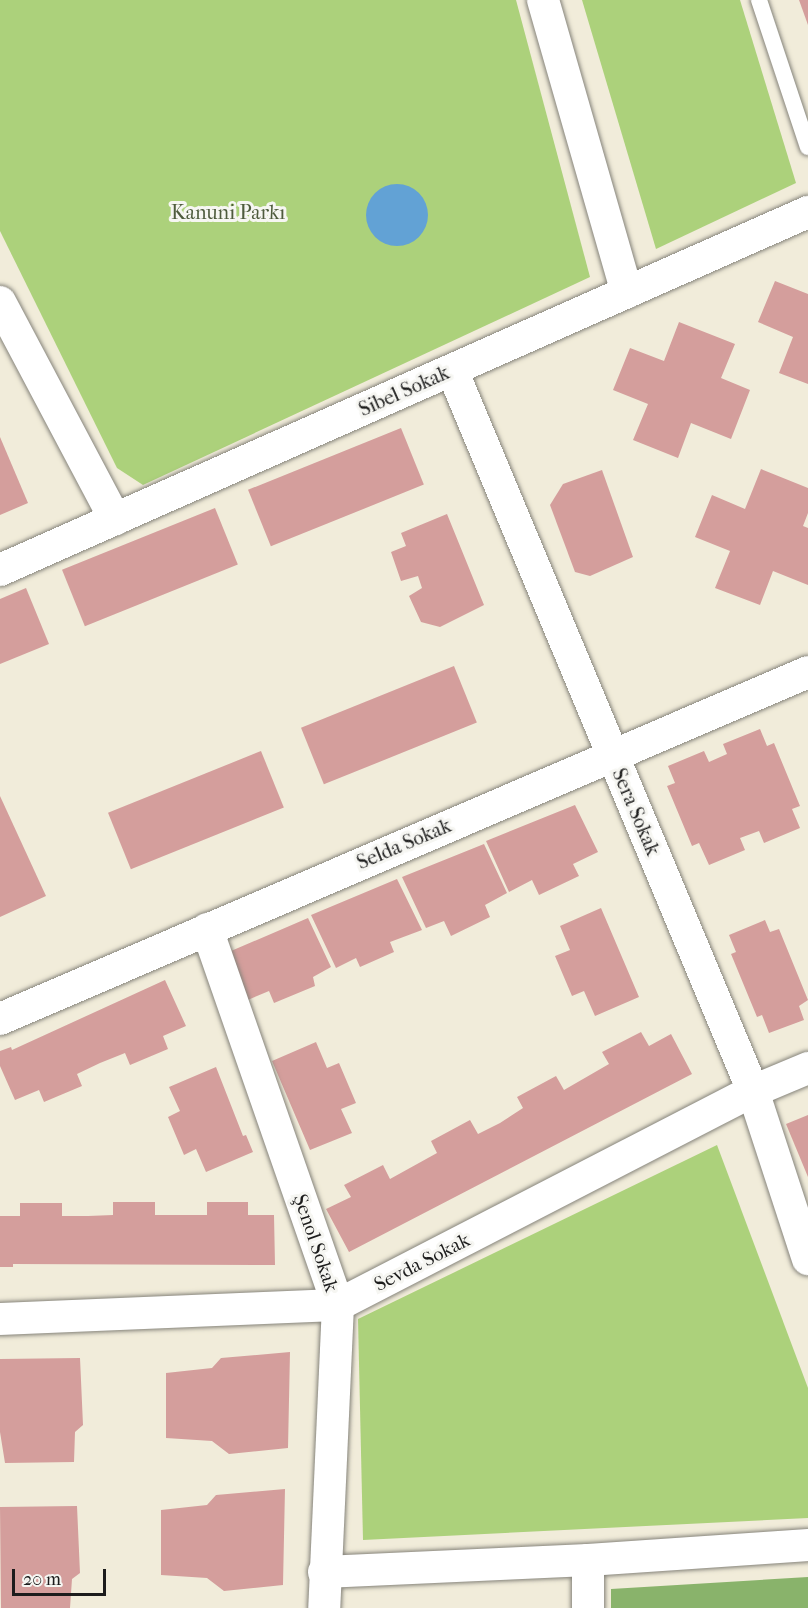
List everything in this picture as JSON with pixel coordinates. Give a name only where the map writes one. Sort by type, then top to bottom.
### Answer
[{"type":"street","points":[[543,0],[627,292]]},
{"type":"street","name":"Sibel Sokak","points":[[0,570],[808,212]]},
{"type":"street","points":[[0,302],[115,519]]},
{"type":"street","name":"Sera Sokak","points":[[452,370],[753,1091],[808,1259]]},
{"type":"street","name":"Selda Sokak","points":[[0,1019],[612,754],[808,672]]},
{"type":"street","name":"Şenol Sokak","points":[[207,929],[338,1305],[324,1608]]},
{"type":"street","name":"Sevda Sokak","points":[[0,1319],[338,1305],[753,1091],[808,1068]]},
{"type":"street","points":[[324,1572],[588,1560],[808,1545]]},
{"type":"street","points":[[588,1560],[588,1608]]},
{"type":"lane","points":[[759,0],[808,147]]},
{"type":"green space","name":"Kanuni Parkı","points":[[0,0],[516,0],[590,277],[143,485],[117,468],[0,231]]},
{"type":"green space","points":[[582,0],[740,0],[796,183],[656,249]]},
{"type":"green space","points":[[717,1145],[808,1388],[808,1518],[363,1540],[358,1319]]},
{"type":"green space","points":[[808,1577],[808,1608],[611,1608],[611,1589]]},
{"type":"water","points":[[391,184],[403,184],[419,193],[426,203],[428,215],[426,227],[419,237],[403,246],[391,246],[380,241],[371,232],[366,221],[366,209],[371,198],[380,189]]},
{"type":"building","points":[[799,0],[808,0],[808,25]]},
{"type":"building","points":[[775,281],[808,294],[808,384],[779,373],[793,337],[758,322]]},
{"type":"building","points":[[679,322],[735,344],[721,378],[750,390],[731,439],[691,423],[678,458],[633,440],[648,404],[613,390],[630,348],[664,361]]},
{"type":"building","points":[[401,428],[424,485],[271,546],[248,490]]},
{"type":"building","points":[[0,437],[28,503],[0,515]]},
{"type":"building","points":[[761,469],[808,488],[808,513],[803,526],[808,528],[808,585],[773,571],[760,605],[715,588],[730,551],[695,537],[712,495],[745,509]]},
{"type":"building","points":[[602,470],[633,557],[590,576],[575,572],[550,505],[563,484]]},
{"type":"building","points":[[215,508],[238,565],[85,626],[62,570]]},
{"type":"building","points":[[447,514],[484,605],[440,627],[421,622],[409,596],[422,588],[418,576],[401,581],[391,552],[406,546],[401,533]]},
{"type":"building","points":[[26,588],[49,644],[0,664],[0,599]]},
{"type":"building","points":[[454,666],[477,723],[324,784],[301,728]]},
{"type":"building","points":[[760,729],[767,746],[774,743],[800,806],[792,809],[800,828],[764,843],[759,831],[740,838],[745,850],[709,865],[699,843],[692,846],[667,786],[675,783],[668,766],[704,751],[709,762],[727,754],[723,744]]},
{"type":"building","points":[[261,751],[284,808],[131,869],[108,813]]},
{"type":"building","points":[[0,796],[46,896],[0,917]]},
{"type":"building","points":[[575,805],[598,852],[573,864],[579,876],[539,895],[532,880],[509,892],[486,841]]},
{"type":"building","points":[[484,844],[507,893],[485,905],[490,917],[451,936],[444,921],[426,928],[402,877]]},
{"type":"building","points":[[397,879],[422,930],[390,942],[394,952],[360,967],[356,958],[336,968],[311,915]]},
{"type":"building","points":[[601,908],[639,997],[595,1016],[584,991],[572,996],[555,956],[570,950],[560,926]]},
{"type":"building","points":[[308,918],[331,967],[313,977],[315,986],[274,1003],[269,991],[243,1002],[224,954]]},
{"type":"building","points":[[765,920],[770,932],[779,929],[808,1000],[799,1006],[804,1020],[769,1033],[762,1015],[757,1017],[731,954],[736,952],[729,935]]},
{"type":"building","points":[[165,980],[186,1026],[163,1036],[168,1049],[130,1065],[125,1053],[100,1063],[77,1074],[82,1086],[44,1102],[39,1090],[15,1100],[0,1066],[0,1051],[11,1047],[12,1050]]},
{"type":"building","points":[[641,1032],[649,1046],[671,1034],[692,1074],[349,1252],[326,1209],[351,1197],[344,1185],[383,1165],[390,1179],[437,1153],[431,1141],[470,1120],[478,1134],[500,1123],[523,1108],[517,1097],[556,1076],[564,1090],[609,1064],[602,1052]]},
{"type":"building","points":[[316,1042],[327,1068],[339,1063],[356,1103],[341,1109],[352,1133],[310,1150],[272,1061]]},
{"type":"building","points":[[216,1067],[243,1136],[246,1135],[253,1152],[206,1172],[196,1149],[184,1155],[168,1117],[180,1111],[169,1087]]},
{"type":"building","points":[[808,1115],[808,1177],[786,1124]]},
{"type":"building","points":[[113,1202],[155,1202],[155,1215],[207,1215],[207,1202],[248,1202],[248,1215],[274,1215],[275,1265],[13,1264],[13,1267],[0,1267],[0,1216],[20,1216],[20,1203],[62,1203],[62,1216],[88,1216],[113,1215]]},
{"type":"building","points":[[290,1352],[288,1448],[229,1454],[212,1441],[166,1438],[166,1373],[212,1368],[221,1358]]},
{"type":"building","points":[[80,1358],[83,1425],[75,1432],[74,1462],[5,1463],[0,1432],[0,1359]]},
{"type":"building","points":[[285,1489],[283,1585],[224,1591],[207,1578],[161,1575],[161,1510],[207,1505],[216,1495]]},
{"type":"building","points":[[77,1506],[80,1573],[72,1579],[70,1608],[1,1608],[0,1507]]}]
